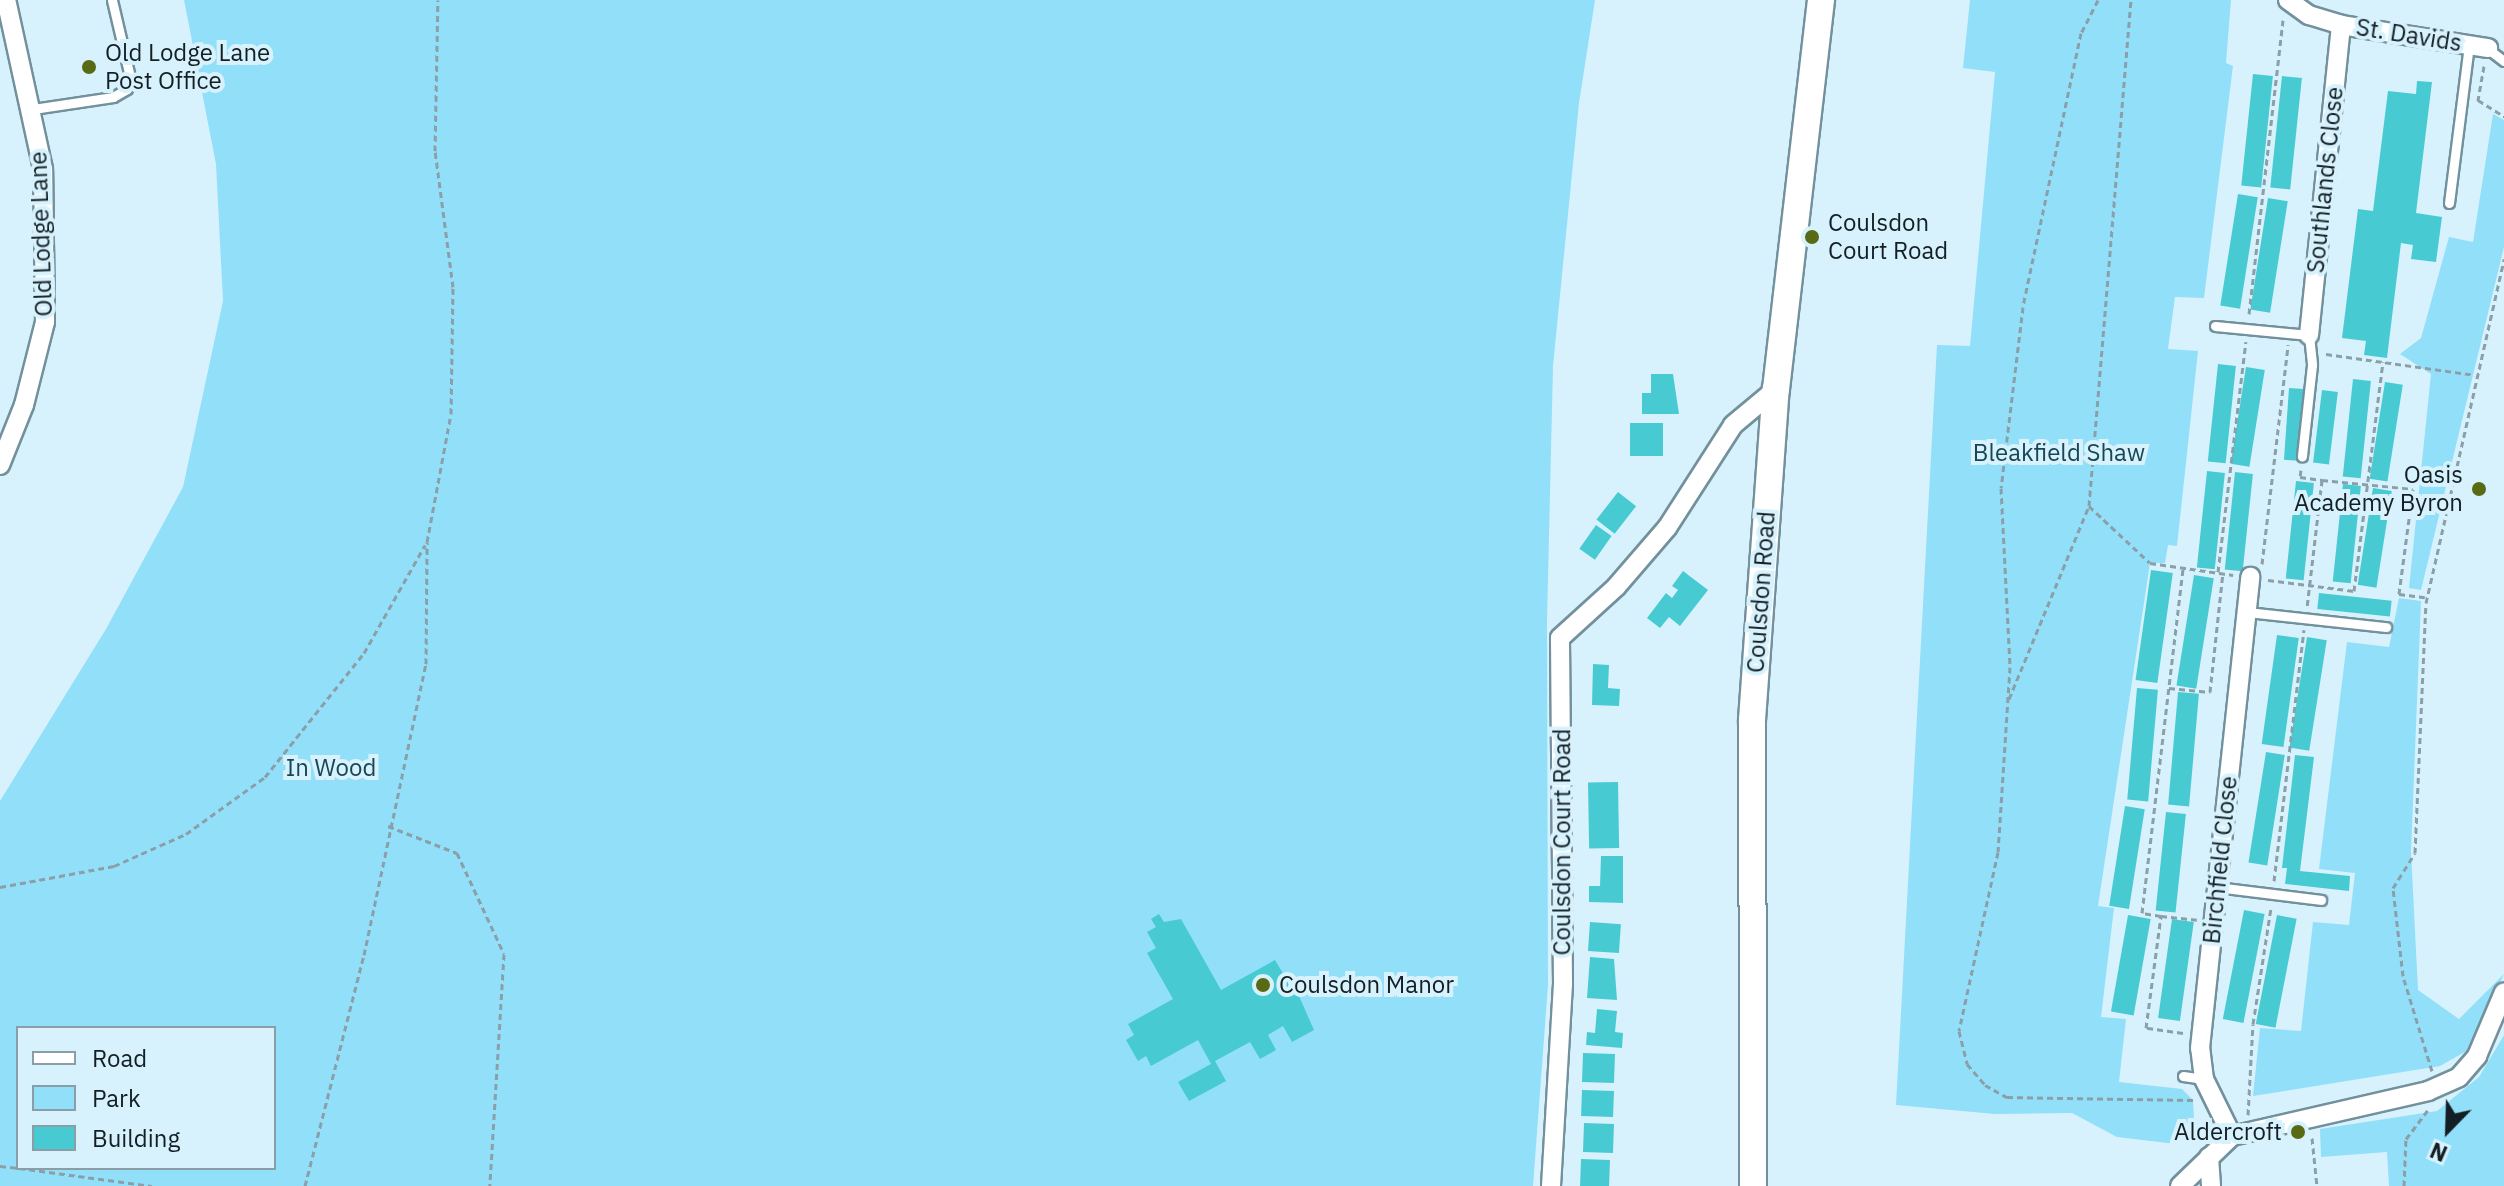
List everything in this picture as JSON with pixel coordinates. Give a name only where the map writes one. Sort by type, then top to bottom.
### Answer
[{"type":"main road","name":"Coulsdon Road","points":[[1753,1186],[1752,720],[1776,389],[1821,0]]},
{"type":"street","name":"Old Lodge Lane","points":[[0,465],[7,422],[45,322],[43,169],[33,109],[6,0]]},
{"type":"street","name":"St. Davids","points":[[2285,8],[2341,25],[2478,47]]},
{"type":"street","name":"Southlands Close","points":[[2303,340],[2341,25]]},
{"type":"street","name":"Coulsdon Court Road","points":[[1551,1186],[1563,984],[1560,638],[1616,587],[1667,528],[1733,425],[1776,389]]},
{"type":"street","name":"Birchfield Close","points":[[2240,1133],[2204,1079],[2200,1048],[2250,577]]},
{"type":"street","points":[[2180,1186],[2209,1157],[2240,1133],[2312,1114],[2428,1091],[2459,1077],[2477,1056],[2504,992]]},
{"type":"street","points":[[2209,1157],[2211,1186]]},
{"type":"lane","points":[[33,109],[113,97],[127,89],[130,77],[112,0]]},
{"type":"lane","points":[[2449,203],[2478,47],[2504,61]]},
{"type":"lane","points":[[2215,326],[2303,340],[2302,456]]},
{"type":"lane","points":[[2247,612],[2386,627]]},
{"type":"lane","points":[[2217,887],[2321,900]]},
{"type":"lane","points":[[2183,1076],[2204,1079]]},
{"type":"path","points":[[305,1186],[364,955],[388,826],[426,664],[427,542],[451,414],[453,287],[435,151],[438,0]]},
{"type":"path","points":[[2098,0],[2081,33],[2023,307],[2001,488],[2007,703],[1998,852],[1959,1031],[1967,1064],[1985,1085],[2007,1097],[2193,1100]]},
{"type":"path","points":[[2007,703],[2089,506],[2131,0]]},
{"type":"path","points":[[2169,688],[2210,692],[2220,573],[2285,8]]},
{"type":"path","points":[[2478,47],[2478,100],[2504,116]]},
{"type":"path","points":[[2404,1186],[2406,1139],[2429,1108],[2432,1069],[2403,976],[2393,888],[2415,853],[2427,597],[2475,375],[2504,259]]},
{"type":"path","points":[[2383,362],[2354,591],[2261,579],[2303,340],[2383,362],[2475,375]]},
{"type":"path","points":[[2302,456],[2300,477],[2413,489],[2399,594],[2427,597]]},
{"type":"path","points":[[2240,1133],[2273,894],[2322,480]]},
{"type":"path","points":[[2089,506],[2150,563],[2250,577]]},
{"type":"path","points":[[0,887],[114,866],[186,834],[265,777],[364,653],[427,542]]},
{"type":"path","points":[[2183,568],[2142,913],[2213,922]]},
{"type":"path","points":[[388,826],[457,853],[504,954],[490,1186]]},
{"type":"path","points":[[2161,916],[2146,1028],[2191,1034]]},
{"type":"path","points":[[2312,1114],[2317,1186]]},
{"type":"path","points":[[33,1170],[152,1186]]},
{"type":"green space","name":"In Wood","points":[[184,0],[1595,0],[1579,103],[1553,366],[1547,621],[1548,985],[1533,1186],[0,1186],[0,801],[106,629],[183,487],[223,301],[216,164]]},
{"type":"green space","name":"Bleakfield Shaw","points":[[1970,0],[2231,0],[2226,63],[2233,66],[2204,298],[2175,297],[2168,349],[2198,351],[2177,546],[2168,545],[2165,563],[2150,563],[2098,906],[2114,908],[2101,1017],[2126,1019],[2119,1082],[2182,1089],[2193,1100],[2194,1119],[2176,1144],[2117,1137],[2072,1113],[1995,1114],[1896,1105],[1937,345],[1970,346],[1995,72],[1963,68]]},
{"type":"green space","points":[[2493,114],[2504,120],[2504,247],[2421,590],[2409,588],[2431,374],[2400,354],[2421,338],[2449,237],[2473,242]]},
{"type":"green space","points":[[2399,598],[2421,601],[2411,852],[2418,990],[2459,1019],[2504,974],[2470,1049],[2440,1066],[2253,1096],[2260,1028],[2301,1031],[2313,922],[2349,925],[2355,873],[2319,869],[2347,642],[2389,647]]},
{"type":"green space","points":[[2504,1035],[2504,1186],[2389,1186],[2387,1152],[2321,1157],[2320,1129],[2437,1111],[2479,1077]]},
{"type":"building","points":[[2253,74],[2273,76],[2261,187],[2241,185]]},
{"type":"building","points":[[2282,76],[2302,78],[2290,189],[2270,187]]},
{"type":"building","points":[[2417,81],[2432,82],[2416,213],[2442,217],[2436,262],[2411,259],[2413,245],[2401,243],[2387,358],[2364,355],[2366,341],[2342,338],[2358,209],[2373,211],[2388,91],[2416,94]]},
{"type":"building","points":[[2238,194],[2258,197],[2240,309],[2220,306]]},
{"type":"building","points":[[2268,198],[2288,201],[2270,313],[2250,310]]},
{"type":"building","points":[[2218,364],[2236,366],[2226,463],[2208,461]]},
{"type":"building","points":[[2246,367],[2265,370],[2249,467],[2231,464]]},
{"type":"building","points":[[1651,374],[1673,374],[1679,414],[1642,414],[1642,393],[1651,393]]},
{"type":"building","points":[[2353,379],[2371,381],[2361,478],[2343,476]]},
{"type":"building","points":[[2385,382],[2403,385],[2387,482],[2370,479]]},
{"type":"building","points":[[2289,388],[2304,389],[2299,461],[2284,460]]},
{"type":"building","points":[[2322,390],[2338,392],[2329,464],[2313,462]]},
{"type":"building","points":[[1630,423],[1663,423],[1663,456],[1630,456]]},
{"type":"building","points":[[2207,471],[2225,473],[2215,569],[2197,567]]},
{"type":"building","points":[[2235,472],[2253,474],[2243,571],[2225,569]]},
{"type":"building","points":[[2296,481],[2314,483],[2304,580],[2286,578]]},
{"type":"building","points":[[2343,484],[2361,486],[2351,583],[2333,581]]},
{"type":"building","points":[[2373,488],[2392,491],[2376,588],[2358,585]]},
{"type":"building","points":[[1618,492],[1636,506],[1615,534],[1596,520]]},
{"type":"building","points":[[1596,525],[1612,536],[1595,560],[1579,549]]},
{"type":"building","points":[[2151,570],[2173,573],[2157,683],[2136,680]]},
{"type":"building","points":[[1683,571],[1708,590],[1680,626],[1669,617],[1660,628],[1647,618],[1666,593],[1672,598],[1678,590],[1672,586]]},
{"type":"building","points":[[2194,575],[2214,578],[2196,689],[2176,686]]},
{"type":"building","points":[[2319,593],[2392,601],[2390,617],[2317,609]]},
{"type":"building","points":[[2277,635],[2299,638],[2283,747],[2262,744]]},
{"type":"building","points":[[2307,637],[2327,640],[2309,751],[2289,748]]},
{"type":"building","points":[[1593,664],[1609,665],[1608,688],[1620,689],[1619,706],[1592,705]]},
{"type":"building","points":[[2137,688],[2158,690],[2148,801],[2127,800]]},
{"type":"building","points":[[2178,692],[2199,694],[2189,806],[2168,805]]},
{"type":"building","points":[[2266,752],[2285,755],[2267,866],[2248,863]]},
{"type":"building","points":[[2295,755],[2314,757],[2300,871],[2350,876],[2349,891],[2285,884],[2287,868],[2282,868]]},
{"type":"building","points":[[1618,782],[1619,848],[1589,849],[1588,783]]},
{"type":"building","points":[[2125,806],[2145,809],[2129,909],[2109,906]]},
{"type":"building","points":[[2166,812],[2186,814],[2176,913],[2156,910]]},
{"type":"building","points":[[1601,856],[1623,856],[1623,903],[1589,902],[1589,886],[1600,886]]},
{"type":"building","points":[[2244,910],[2265,914],[2243,1023],[2223,1019]]},
{"type":"building","name":"Coulsdon Manor","points":[[1159,914],[1164,922],[1181,919],[1221,990],[1275,960],[1287,980],[1291,978],[1314,1030],[1292,1042],[1283,1026],[1268,1035],[1276,1050],[1260,1059],[1250,1042],[1215,1061],[1226,1081],[1189,1101],[1178,1082],[1211,1064],[1198,1040],[1151,1066],[1146,1056],[1138,1061],[1126,1040],[1134,1035],[1128,1024],[1173,999],[1147,953],[1156,948],[1147,932],[1156,927],[1151,919]]},
{"type":"building","points":[[2128,915],[2151,919],[2134,1016],[2111,1012]]},
{"type":"building","points":[[2277,915],[2297,919],[2275,1028],[2256,1024]]},
{"type":"building","points":[[2172,919],[2194,922],[2180,1021],[2158,1018]]},
{"type":"building","points":[[1590,922],[1621,924],[1619,953],[1588,951]]},
{"type":"building","points":[[1590,957],[1614,959],[1617,1000],[1587,998]]},
{"type":"building","points":[[1597,1009],[1617,1011],[1615,1032],[1623,1033],[1622,1048],[1586,1045],[1587,1032],[1595,1033]]},
{"type":"building","points":[[1583,1053],[1615,1054],[1614,1083],[1582,1082]]},
{"type":"building","points":[[1582,1090],[1614,1091],[1613,1117],[1581,1116]]},
{"type":"building","points":[[1584,1123],[1614,1124],[1613,1153],[1583,1152]]},
{"type":"building","points":[[1581,1159],[1610,1160],[1609,1186],[1580,1186]]},
{"type":"place","name":"Old Lodge Lane Post Office","points":[[89,67]]},
{"type":"place","name":"Coulsdon Court Road","points":[[1812,237]]},
{"type":"place","name":"Oasis Academy Byron","points":[[2479,489]]},
{"type":"place","name":"Coulsdon Manor","points":[[1263,985]]},
{"type":"place","name":"Aldercroft","points":[[2298,1132]]}]
